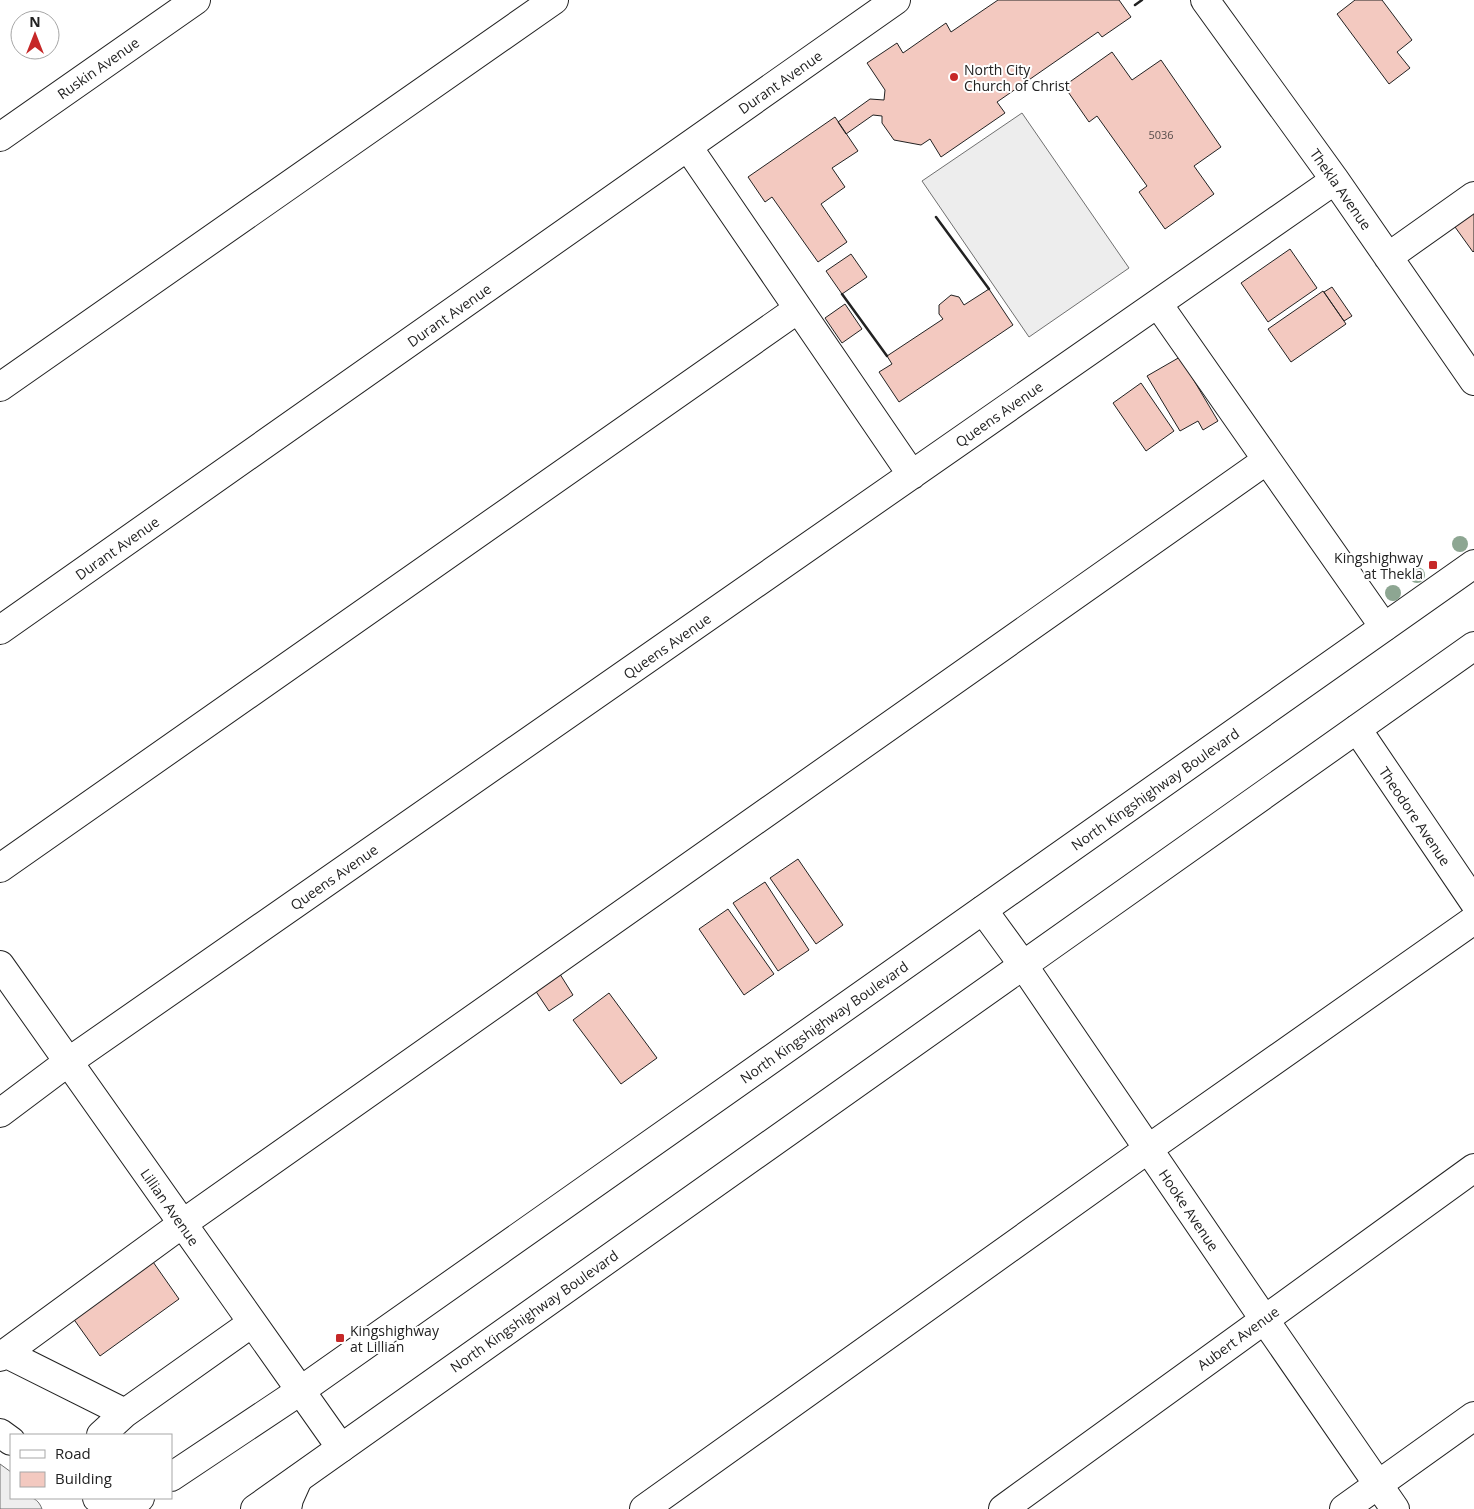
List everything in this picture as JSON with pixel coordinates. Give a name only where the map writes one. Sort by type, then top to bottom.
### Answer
[{"type":"main road","name":"Ruskin Avenue","points":[[0,137],[196,0]]},
{"type":"main road","points":[[0,387],[554,0]]},
{"type":"main road","name":"Durant Avenue","points":[[0,630],[896,0]]},
{"type":"main road","name":"Thekla Avenue","points":[[1214,3],[1474,381]]},
{"type":"main road","points":[[688,148],[912,475]]},
{"type":"main road","name":"Queens Avenue","points":[[0,1113],[68,1062],[1335,180]]},
{"type":"main road","points":[[1388,257],[1474,196]]},
{"type":"main road","points":[[1158,304],[1384,627]]},
{"type":"main road","points":[[0,868],[798,309]]},
{"type":"main road","points":[[124,1413],[2,1355],[182,1224],[1267,460]]},
{"type":"main road","name":"North Kingshighway Boulevard","points":[[172,1476],[300,1391],[1474,564]]},
{"type":"main road","name":"North Kingshighway Boulevard","points":[[255,1509],[1474,646]]},
{"type":"main road","name":"Theodore Avenue","points":[[1357,729],[1474,902]]},
{"type":"main road","name":"Hooke Avenue","points":[[983,910],[1023,965],[1395,1509]]},
{"type":"main road","points":[[644,1509],[1148,1149],[1474,920]]},
{"type":"main road","name":"Lillian Avenue","points":[[0,966],[341,1448]]},
{"type":"main road","name":"Aubert Avenue","points":[[1003,1509],[1474,1168]]},
{"type":"main road","points":[[102,1434],[124,1413],[252,1323]]},
{"type":"main road","points":[[1344,1509],[1474,1416]]},
{"type":"main road","points":[[287,1509],[289,1499],[298,1479]]},
{"type":"main road","points":[[99,1499],[114,1509]]},
{"type":"main road","points":[[124,1509],[139,1499]]},
{"type":"shaded area","points":[[1022,113],[1129,268],[1029,337],[922,181]]},
{"type":"shaded area","points":[[0,1464],[10,1471],[10,1499],[34,1499],[42,1509],[0,1509]]},
{"type":"building","name":"North City Church of Christ","points":[[998,0],[1119,0],[1131,17],[1102,37],[1098,32],[997,102],[1005,113],[941,157],[930,139],[921,145],[894,140],[882,123],[882,116],[873,115],[846,134],[838,122],[870,99],[884,100],[885,90],[867,63],[897,43],[903,53],[946,23],[951,32]]},
{"type":"building","points":[[1355,0],[1382,0],[1412,40],[1397,52],[1410,68],[1389,84],[1337,14]]},
{"type":"building","points":[[1112,52],[1132,80],[1161,60],[1221,147],[1194,166],[1214,194],[1165,229],[1139,192],[1147,186],[1097,116],[1089,122],[1064,86]]},
{"type":"building","points":[[835,117],[858,151],[832,168],[845,187],[821,204],[847,242],[818,262],[772,197],[765,202],[748,177]]},
{"type":"building","points":[[1474,203],[1474,251],[1473,252],[1450,220]]},
{"type":"building","points":[[1290,249],[1317,288],[1268,322],[1241,283]]},
{"type":"building","points":[[851,254],[867,277],[842,294],[826,271]]},
{"type":"building","points":[[1332,287],[1352,316],[1344,321],[1324,292]]},
{"type":"building","points":[[989,289],[1013,325],[899,402],[879,372],[892,364],[887,356],[943,319],[939,314],[939,305],[951,295],[959,297],[964,305]]},
{"type":"building","points":[[1323,291],[1346,324],[1291,362],[1268,329]]},
{"type":"building","points":[[845,304],[862,329],[842,343],[825,318]]},
{"type":"building","points":[[1180,357],[1218,421],[1203,430],[1198,421],[1180,431],[1147,376]]},
{"type":"building","points":[[1141,383],[1174,431],[1146,451],[1113,403]]},
{"type":"building","points":[[798,859],[843,925],[816,944],[770,878]]},
{"type":"building","points":[[765,882],[809,950],[778,971],[733,903]]},
{"type":"building","points":[[728,909],[774,974],[744,995],[699,929]]},
{"type":"building","points":[[558,971],[573,995],[549,1011],[533,987]]},
{"type":"building","points":[[609,993],[657,1058],[621,1084],[573,1020]]},
{"type":"building","points":[[151,1259],[179,1299],[100,1356],[70,1314]]},
{"type":"wall","points":[[1135,5],[1142,0]]},
{"type":"wall","points":[[936,217],[989,289]]},
{"type":"wall","points":[[842,294],[887,356]]},
{"type":"place","name":"North City Church of Christ","points":[[954,77]]},
{"type":"place","name":"Kingshighway at Thekla","points":[[1433,565]]},
{"type":"place","name":"Kingshighway at Lillian","points":[[340,1338]]}]
